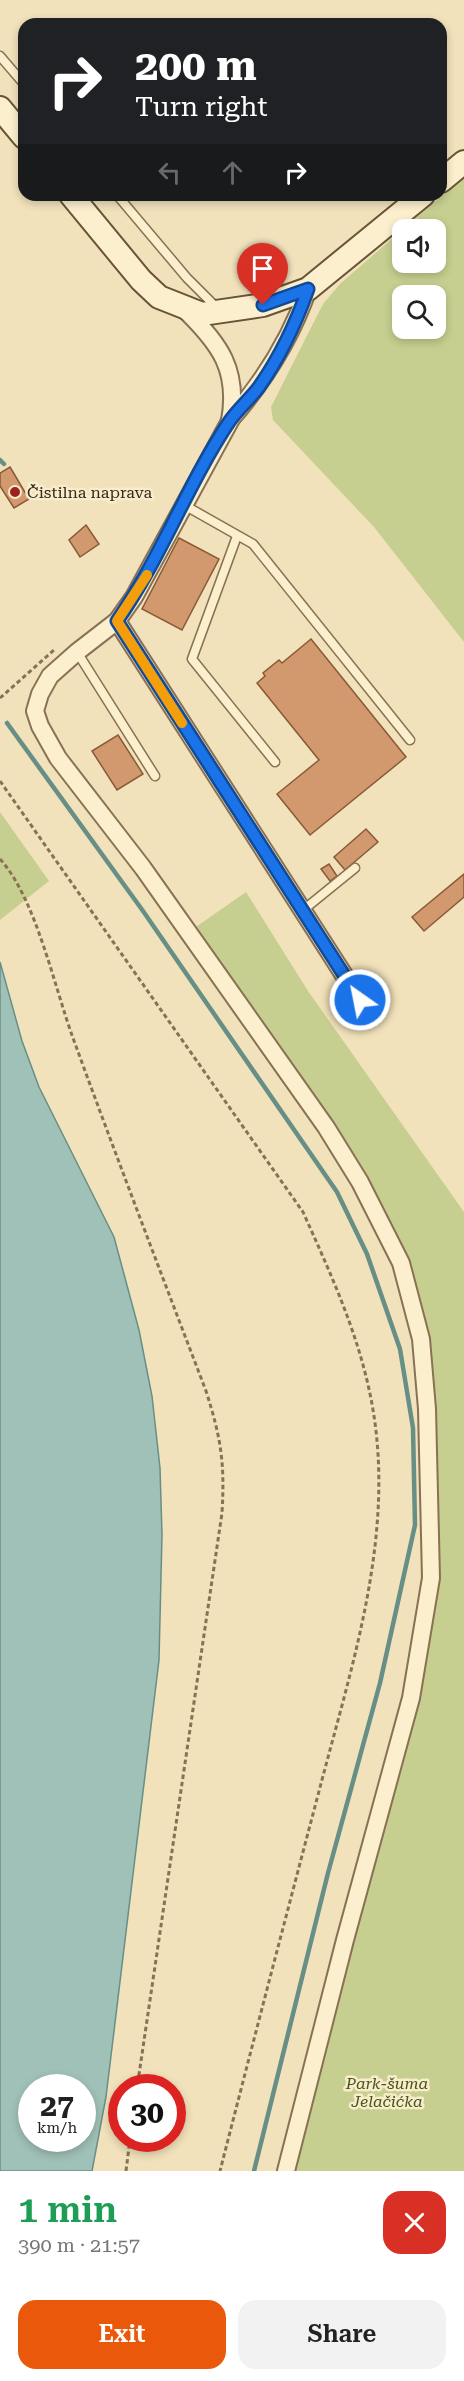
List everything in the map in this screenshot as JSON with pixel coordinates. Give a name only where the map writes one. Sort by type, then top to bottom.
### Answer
[{"type":"main road","points":[[0,108],[18,130]]},
{"type":"main road","points":[[447,176],[464,162]]},
{"type":"main road","points":[[76,201],[141,280],[159,297],[202,314],[223,313],[263,305],[308,289],[416,201]]},
{"type":"street","points":[[286,2171],[345,1940],[411,1698],[420,1653],[431,1578],[428,1410],[421,1339],[401,1263],[378,1214],[337,1145],[143,868],[58,758],[40,726],[35,711],[39,694],[50,676],[117,621],[154,564],[230,421],[259,387],[297,321],[308,289]]},
{"type":"street","points":[[182,308],[209,334],[231,374],[234,397],[230,421]]},
{"type":"street","points":[[117,621],[360,1000]]},
{"type":"lane","points":[[0,56],[18,77]]},
{"type":"lane","points":[[122,201],[187,278],[223,313]]},
{"type":"lane","points":[[184,505],[253,544],[410,741]]},
{"type":"lane","points":[[237,536],[192,660],[275,762]]},
{"type":"lane","points":[[77,652],[155,776]]},
{"type":"lane","points":[[302,911],[355,868]]},
{"type":"path","points":[[0,781],[303,1212],[338,1288],[360,1349],[375,1424],[380,1516],[363,1616],[220,2171]]},
{"type":"path","points":[[0,859],[10,870],[31,914],[72,1037],[206,1390],[220,1433],[224,1469],[222,1513],[139,2074]]},
{"type":"path","points":[[126,2171],[128,2152]]},
{"type":"green space","points":[[464,177],[464,642],[374,527],[273,420],[271,407],[323,304],[340,284],[392,239],[392,273],[446,273],[446,219],[415,219],[436,201],[447,201],[447,191]]},
{"type":"green space","points":[[0,812],[49,881],[0,920]]},
{"type":"green space","name":"Park-šuma Jelačićka","points":[[246,892],[308,991],[464,1212],[464,2171],[288,2171],[437,1568],[438,1494],[433,1416],[403,1258],[193,929]]},
{"type":"water","points":[[0,962],[22,1041],[39,1087],[114,1237],[139,1330],[152,1396],[160,1468],[162,1535],[159,1660],[106,2097],[96,2150],[96,2074],[18,2074],[18,2152],[96,2152],[92,2171],[0,2171]]},
{"type":"building","name":"Čistilna naprava","points":[[10,467],[29,499],[14,508],[0,486],[0,473]]},
{"type":"building","points":[[86,525],[99,544],[80,557],[69,540]]},
{"type":"building","points":[[179,538],[219,559],[182,630],[142,609]]},
{"type":"building","points":[[311,639],[406,757],[310,835],[277,794],[319,760],[257,683],[265,676],[263,673],[279,660],[282,663]]},
{"type":"building","points":[[118,735],[143,774],[117,790],[92,751]]},
{"type":"building","points":[[366,829],[378,842],[345,870],[334,857]]},
{"type":"building","points":[[329,864],[337,876],[330,881],[321,869]]},
{"type":"building","points":[[464,874],[464,897],[424,931],[412,917]]},
{"type":"waterway","points":[[0,460],[4,464]]},
{"type":"waterway","points":[[7,723],[143,911],[337,1192],[367,1254],[400,1349],[413,1428],[415,1525],[380,1683],[328,1873],[254,2171]]},
{"type":"slow traffic","points":[[147,575],[117,621],[182,723]]},
{"type":"place","name":"Čistilna naprava","points":[[15,492]]},
{"type":"route","points":[[263,305],[308,289],[297,321],[259,387],[230,421],[154,564],[117,621],[360,1000]]}]
